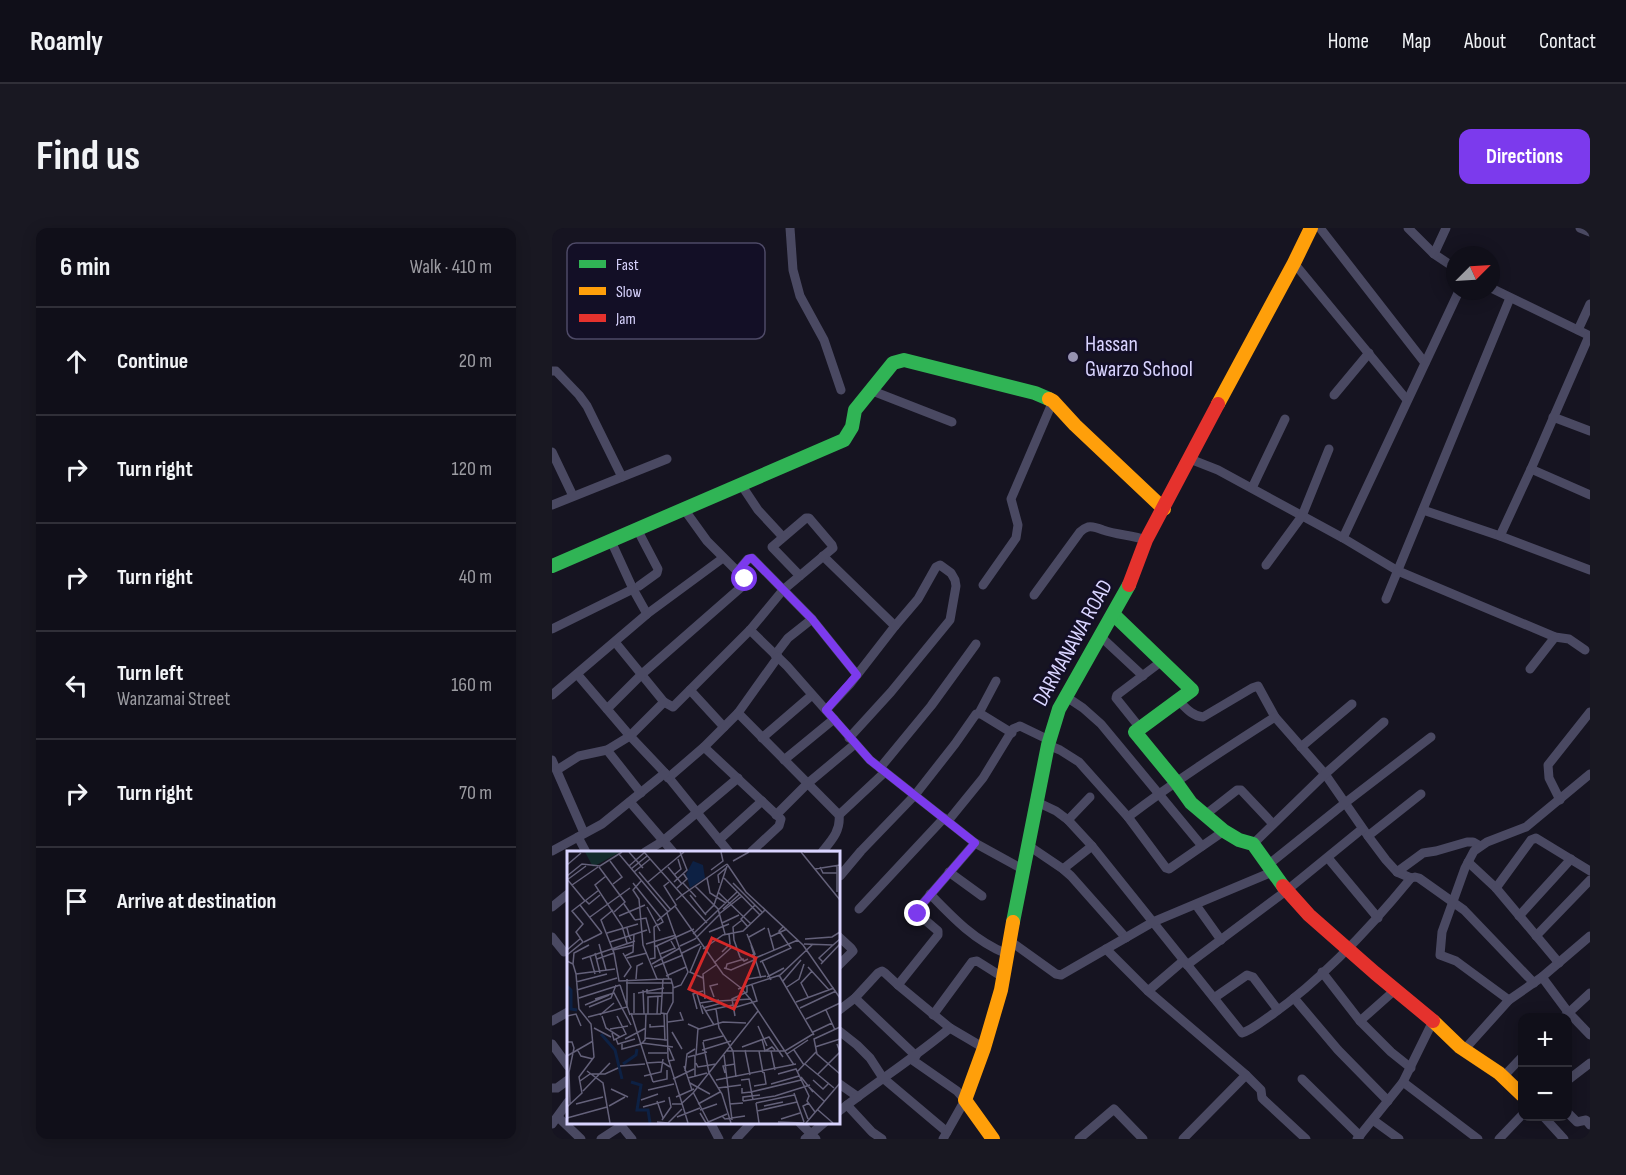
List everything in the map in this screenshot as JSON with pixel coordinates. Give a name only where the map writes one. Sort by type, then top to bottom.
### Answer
[{"type":"street","points":[[790,228],[793,270],[797,287],[828,350],[841,390]]},
{"type":"street","name":"DARMANAWA ROAD","points":[[965,1100],[998,1004],[1054,721],[1065,696],[1132,580],[1143,549],[1311,228]]},
{"type":"street","points":[[1320,228],[1425,363]]},
{"type":"street","points":[[1408,228],[1434,254],[1446,262]]},
{"type":"street","points":[[1434,254],[1446,228]]},
{"type":"street","points":[[1580,228],[1590,232]]},
{"type":"street","points":[[1294,263],[1407,400]]},
{"type":"street","points":[[1500,293],[1590,336],[1500,536]]},
{"type":"street","points":[[1386,599],[1510,298]]},
{"type":"street","points":[[1343,538],[1455,300]]},
{"type":"street","points":[[1578,330],[1590,304]]},
{"type":"street","points":[[1334,395],[1369,353]]},
{"type":"street","points":[[552,566],[844,440],[852,427],[855,410],[870,390],[893,363],[904,360],[1035,393],[1053,401],[1075,425],[1164,509]]},
{"type":"street","points":[[552,371],[556,371],[587,406],[622,477]]},
{"type":"street","points":[[870,390],[952,422]]},
{"type":"street","points":[[983,585],[1016,537],[1018,525],[1011,499],[1053,401]]},
{"type":"street","points":[[1553,417],[1590,431]]},
{"type":"street","points":[[1252,488],[1284,419]]},
{"type":"street","points":[[1266,565],[1302,516],[1329,449]]},
{"type":"street","points":[[552,452],[573,496]]},
{"type":"street","points":[[552,505],[667,459]]},
{"type":"street","points":[[1190,459],[1218,470],[1252,488],[1398,571],[1555,637],[1569,639],[1585,650]]},
{"type":"street","points":[[1531,469],[1590,495]]},
{"type":"street","points":[[740,483],[758,510],[783,537]]},
{"type":"street","points":[[607,709],[642,674],[746,584],[745,579],[707,541],[684,509]]},
{"type":"street","points":[[1423,510],[1590,570]]},
{"type":"street","points":[[615,642],[664,702],[670,707],[675,706],[750,630],[783,590],[800,576],[823,556],[833,546],[809,518],[806,518],[772,546],[772,549],[800,576]]},
{"type":"street","points":[[1034,595],[1080,532],[1089,526],[1114,534],[1136,536],[1143,549]]},
{"type":"street","points":[[552,629],[636,588],[657,573],[658,569],[637,529]]},
{"type":"street","points":[[611,541],[647,614]]},
{"type":"street","points":[[823,556],[895,626]]},
{"type":"street","points":[[552,695],[647,614],[723,558]]},
{"type":"street","points":[[737,572],[748,559],[752,558],[812,619],[857,675]]},
{"type":"street","points":[[776,815],[852,741],[950,620],[956,586],[951,573],[940,565],[936,567],[918,599],[826,710]]},
{"type":"street","points":[[1113,614],[1192,690],[1135,733],[1191,803],[1224,831],[1239,840],[1253,844],[1286,891],[1309,915],[1464,1050],[1503,1077],[1518,1091]]},
{"type":"street","points":[[552,851],[602,824],[704,747],[738,713],[788,638],[812,619]]},
{"type":"street","points":[[750,630],[826,710],[852,741],[882,770],[975,843],[1024,870]]},
{"type":"street","points":[[1100,636],[1143,676]]},
{"type":"street","points":[[1530,669],[1555,637]]},
{"type":"street","points":[[839,815],[882,770],[976,644]]},
{"type":"street","points":[[1140,728],[1116,698],[1162,661]]},
{"type":"street","points":[[577,674],[728,851]]},
{"type":"street","points":[[840,876],[915,795],[979,713],[996,681]]},
{"type":"street","points":[[1179,700],[1192,714],[1203,717],[1258,686],[1275,717],[1325,774],[1365,832],[1397,872],[1411,878],[1419,878],[1464,910],[1538,980],[1564,1013]]},
{"type":"street","points":[[690,690],[724,727]]},
{"type":"street","points":[[762,738],[812,695]]},
{"type":"street","points":[[1065,696],[1101,724],[1202,846]]},
{"type":"street","points":[[557,770],[579,756],[607,750],[630,736],[664,702]]},
{"type":"street","points":[[1301,747],[1352,704]]},
{"type":"street","points":[[1560,800],[1549,778],[1548,765],[1590,712]]},
{"type":"street","points":[[738,713],[839,815],[840,823],[837,833],[823,851]]},
{"type":"street","points":[[979,713],[1012,733]]},
{"type":"street","points":[[1128,817],[1159,793],[1275,717]]},
{"type":"street","points":[[784,760],[834,719]]},
{"type":"street","points":[[1253,844],[1325,774],[1384,722]]},
{"type":"street","points":[[859,909],[946,820],[983,777],[1013,729],[1020,726],[1079,762],[1128,817],[1166,868],[1169,869],[1224,831]]},
{"type":"street","points":[[930,894],[968,931],[992,948],[1008,948],[1059,975],[1153,922],[1196,905],[1270,869],[1345,803],[1431,737]]},
{"type":"street","points":[[704,747],[781,819],[779,826],[752,851]]},
{"type":"street","points":[[607,750],[641,793]]},
{"type":"street","points":[[552,760],[586,851]]},
{"type":"street","points":[[1509,1000],[1456,961],[1440,955],[1442,932],[1474,851],[1480,846],[1526,827],[1590,774]]},
{"type":"street","points":[[647,851],[663,841],[738,778]]},
{"type":"street","points":[[1205,815],[1239,789],[1273,824]]},
{"type":"street","points":[[1148,991],[1221,940],[1328,858],[1421,794]]},
{"type":"street","points":[[1068,820],[1090,797]]},
{"type":"street","points":[[719,840],[762,801]]},
{"type":"street","points":[[630,802],[672,851]]},
{"type":"street","points":[[1037,802],[1068,820],[1092,846],[1242,1033],[1278,1010],[1322,972],[1378,918],[1411,878]]},
{"type":"street","points":[[1176,815],[1191,803]]},
{"type":"street","points":[[1496,888],[1536,838],[1590,871]]},
{"type":"street","points":[[1397,872],[1423,853],[1467,842],[1480,846]]},
{"type":"street","points":[[898,986],[938,935],[938,931],[917,911],[918,909],[975,843]]},
{"type":"street","points":[[1029,846],[1063,869],[1125,938]]},
{"type":"street","points":[[1063,869],[1092,846]]},
{"type":"street","points":[[1328,858],[1378,918]]},
{"type":"street","points":[[1519,916],[1571,860]]},
{"type":"street","points":[[1468,862],[1496,888],[1559,963]]},
{"type":"street","points":[[950,872],[982,896]]},
{"type":"street","points":[[1536,936],[1590,880]]},
{"type":"street","points":[[1196,905],[1221,940]]},
{"type":"street","points":[[1464,1050],[1509,1000],[1538,980],[1590,936]]},
{"type":"street","points":[[552,937],[564,952]]},
{"type":"street","points":[[840,938],[852,951],[840,964]]},
{"type":"street","points":[[1106,949],[1148,991],[1246,1075],[1261,1090],[1262,1098],[1305,1139]]},
{"type":"street","points":[[933,1015],[972,962],[977,961],[1004,978]]},
{"type":"street","points":[[840,1008],[855,998],[878,973],[882,972],[950,1028],[984,1048]]},
{"type":"street","points":[[1322,972],[1360,1021],[1411,1068]]},
{"type":"street","points":[[1214,998],[1249,975],[1253,977],[1278,1010]]},
{"type":"street","points":[[1360,1021],[1395,990]]},
{"type":"street","points":[[1568,1013],[1590,993]]},
{"type":"street","points":[[855,998],[914,1058],[957,1091],[993,1139]]},
{"type":"street","points":[[1293,998],[1338,1050],[1388,1101]]},
{"type":"street","points":[[552,1021],[567,1013]]},
{"type":"street","points":[[1572,1020],[1590,1035]]},
{"type":"street","points":[[1302,1079],[1359,1137],[1403,1082],[1433,1021]]},
{"type":"street","points":[[840,1110],[914,1058],[950,1028]]},
{"type":"street","points":[[840,1032],[870,1058],[883,1078],[945,1135],[965,1100]]},
{"type":"street","points":[[552,1044],[567,1060]]},
{"type":"street","points":[[1503,1077],[1518,1061]]},
{"type":"street","points":[[1572,1077],[1590,1063]]},
{"type":"street","points":[[1183,1139],[1246,1075]]},
{"type":"street","points":[[552,1088],[557,1088],[567,1081]]},
{"type":"street","points":[[1403,1082],[1478,1139]]},
{"type":"street","points":[[840,1084],[858,1097]]},
{"type":"street","points":[[567,1103],[555,1120],[581,1139]]},
{"type":"street","points":[[847,1105],[872,1132],[882,1139]]},
{"type":"street","points":[[1079,1139],[1114,1109],[1143,1139]]},
{"type":"street","points":[[1572,1117],[1577,1122],[1586,1120],[1590,1125]]},
{"type":"street","points":[[1499,1139],[1518,1118]]},
{"type":"street","points":[[1373,1120],[1399,1139]]},
{"type":"street","points":[[1548,1121],[1564,1139]]},
{"type":"street","points":[[601,1139],[619,1124],[632,1139]]},
{"type":"street","points":[[711,1124],[719,1139]]},
{"type":"street","points":[[736,1139],[750,1124]]},
{"type":"street","points":[[801,1124],[811,1137],[823,1124]]},
{"type":"traffic: fast","points":[[552,566],[844,440],[852,427],[855,410],[893,363],[904,360],[1035,393],[1049,399]]},
{"type":"traffic: fast","points":[[1013,922],[1048,745],[1059,709],[1129,585]]},
{"type":"traffic: fast","points":[[1113,614],[1192,690],[1135,732],[1191,803],[1224,831],[1239,840],[1253,844],[1283,886]]},
{"type":"traffic: slow","points":[[1218,404],[1311,228]]},
{"type":"traffic: slow","points":[[1049,399],[1164,509]]},
{"type":"traffic: slow","points":[[993,1139],[965,1100],[984,1048],[1001,990],[1013,922]]},
{"type":"traffic: slow","points":[[1433,1021],[1460,1047],[1499,1073],[1518,1091]]},
{"type":"traffic: jam","points":[[1129,585],[1146,540],[1218,404]]},
{"type":"traffic: jam","points":[[1283,886],[1309,915],[1433,1021]]},
{"type":"place","name":"Hassan Gwarzo School","points":[[1073,357]]},
{"type":"route","points":[[745,579],[737,572],[748,559],[752,558],[812,619],[857,675],[826,710],[855,744],[870,760],[975,843],[918,909],[918,914]]}]
